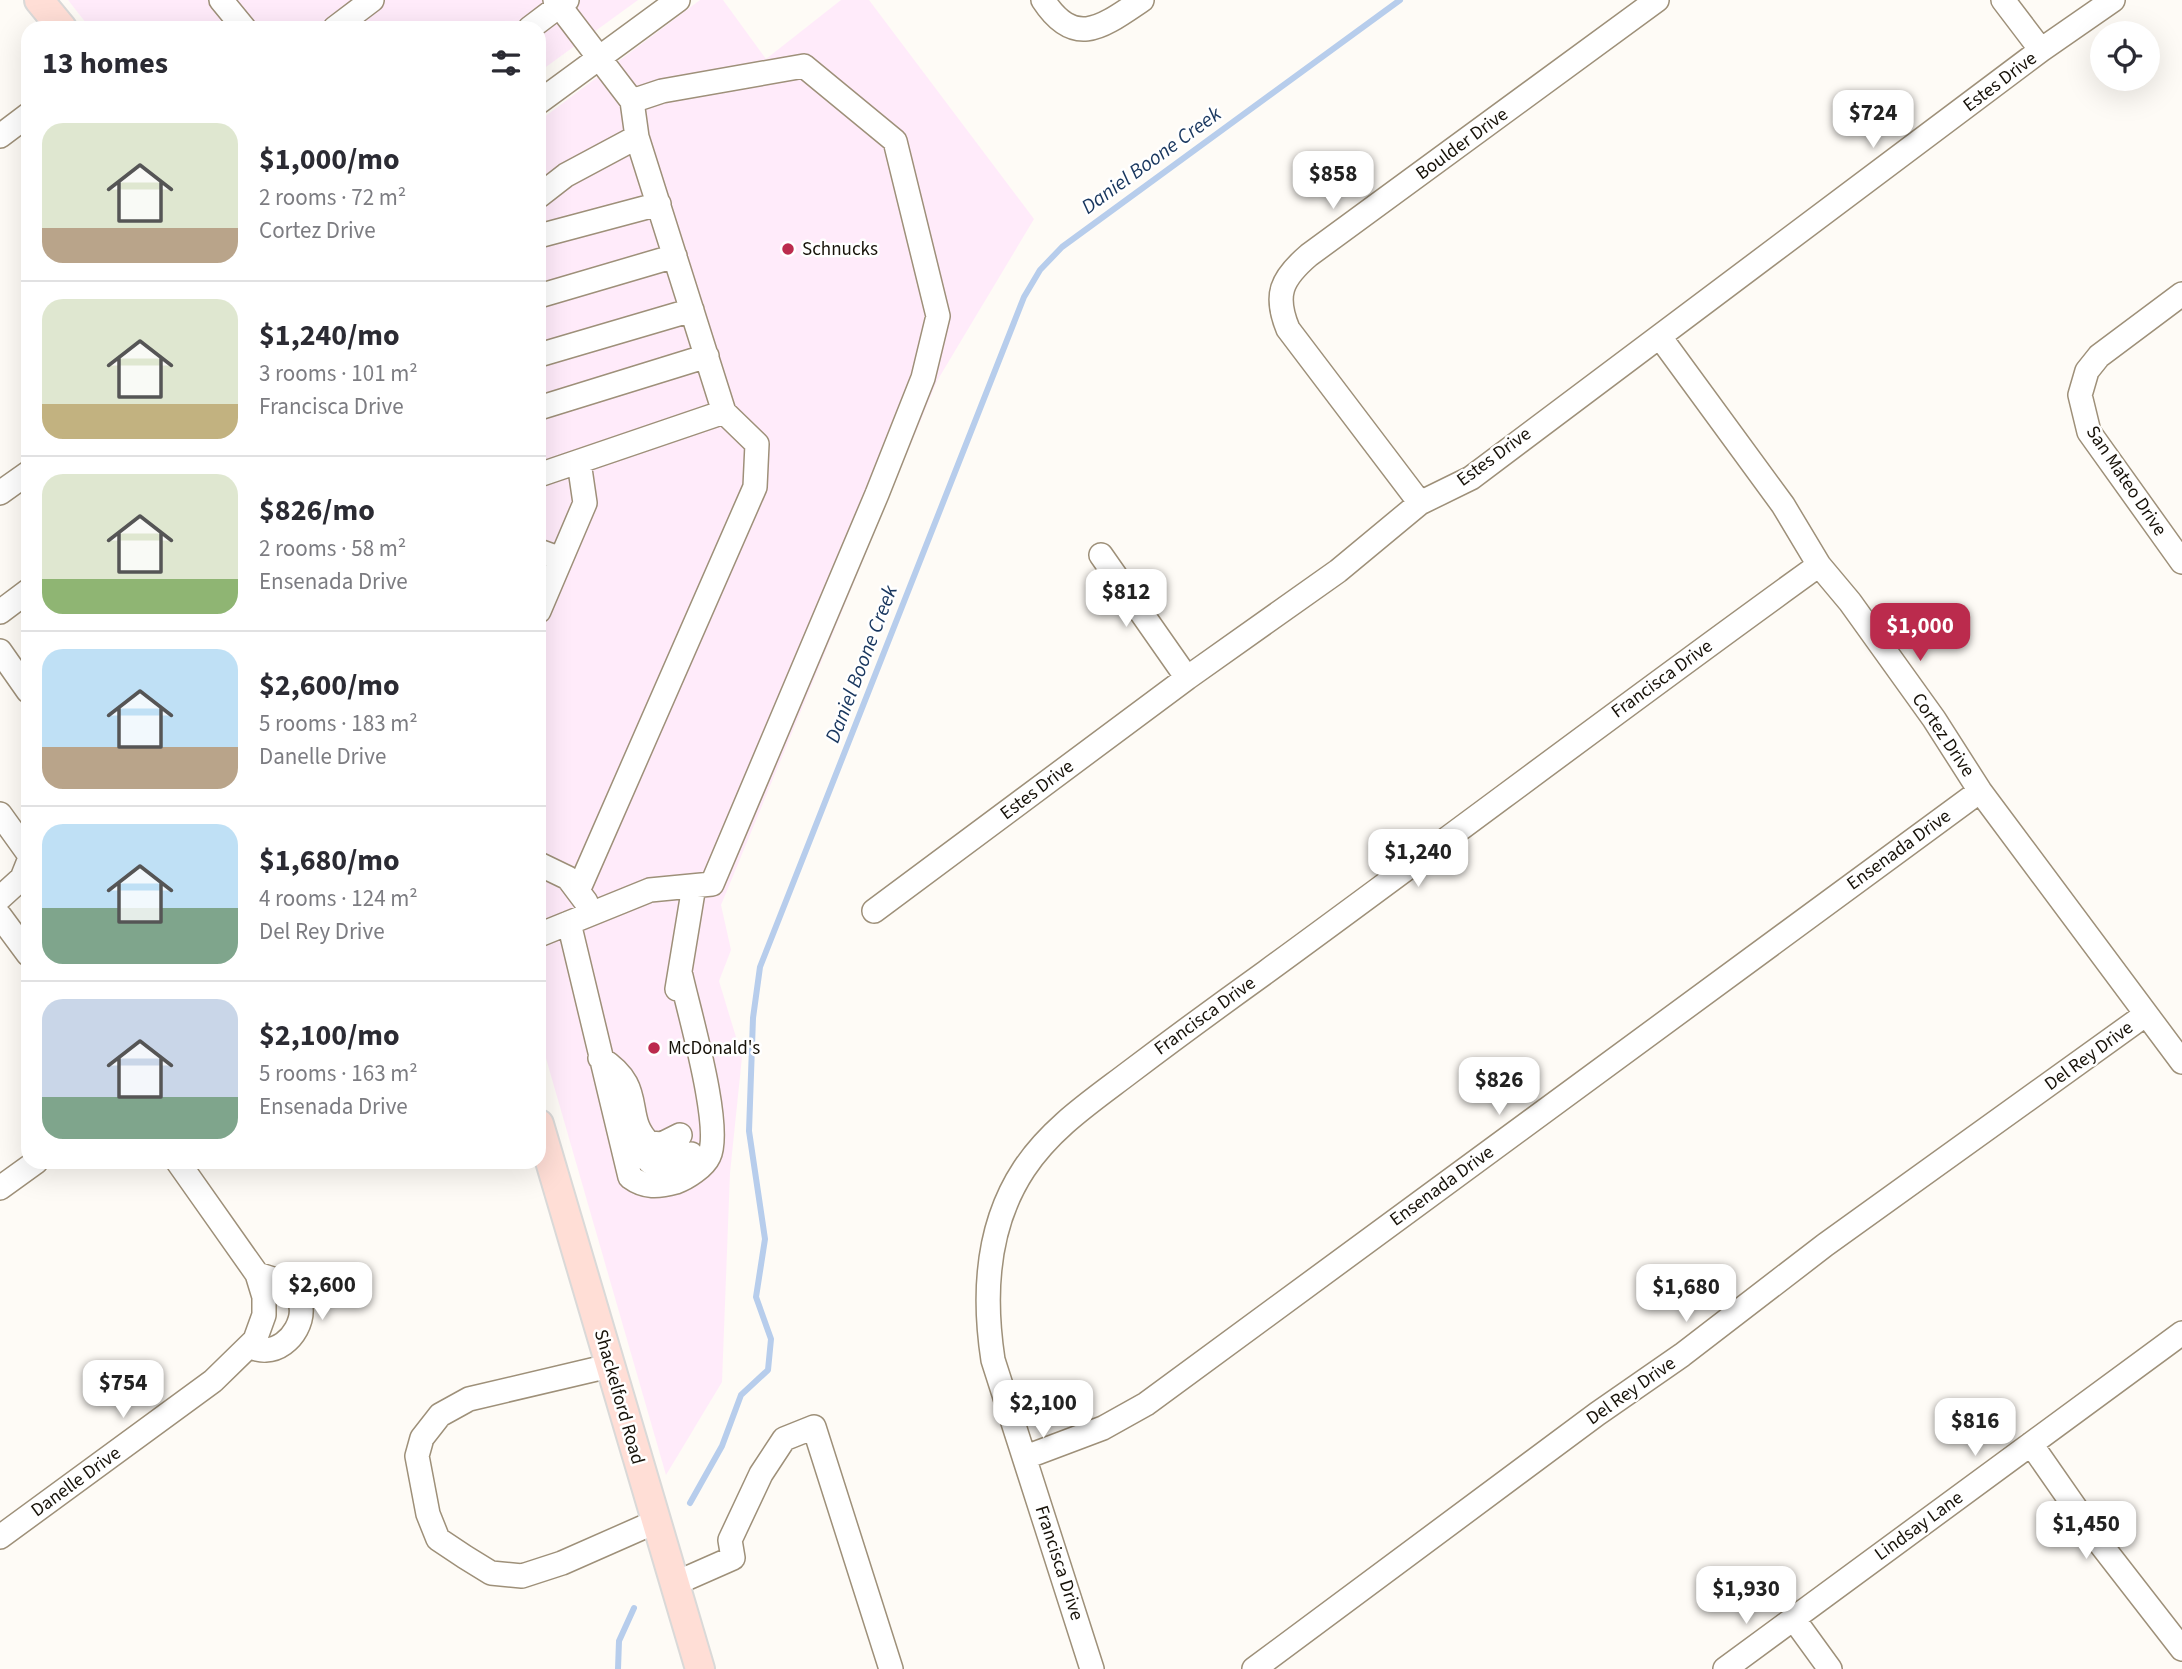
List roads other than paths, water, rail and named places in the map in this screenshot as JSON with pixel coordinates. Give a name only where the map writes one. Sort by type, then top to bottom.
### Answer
[{"type":"main road","points":[[39,0],[56,21]]},
{"type":"main road","name":"Shackelford Road","points":[[546,1148],[700,1669]]},
{"type":"street","points":[[221,0],[238,21]]},
{"type":"street","points":[[344,21],[372,0]]},
{"type":"street","points":[[546,97],[678,0]]},
{"type":"street","points":[[1043,0],[1061,24],[1080,31],[1101,24],[1142,0]]},
{"type":"street","name":"Boulder Drive","points":[[1420,503],[1288,329],[1279,308],[1282,287],[1292,269],[1308,255],[1657,0]]},
{"type":"street","points":[[2003,0],[2041,50]]},
{"type":"street","name":"Estes Drive","points":[[874,911],[1187,678],[1338,571],[1420,503],[1471,478],[2041,50],[2113,0]]},
{"type":"street","points":[[538,21],[560,2],[632,100],[637,137],[724,412],[757,444],[755,487],[578,891]]},
{"type":"street","points":[[546,932],[650,890],[712,884],[877,494],[923,378],[938,316],[895,141],[804,66],[662,90],[632,100]]},
{"type":"street","points":[[0,136],[21,120]]},
{"type":"street","points":[[546,191],[566,175],[637,137]]},
{"type":"street","points":[[546,234],[659,204]]},
{"type":"street","points":[[546,294],[675,256]]},
{"type":"street","name":"San Mateo Drive","points":[[2182,294],[2099,356],[2087,371],[2080,394],[2089,432],[2182,562]]},
{"type":"street","points":[[546,353],[692,310]]},
{"type":"street","name":"Cortez Drive","points":[[1660,337],[1783,505],[1819,565],[1850,602],[1934,719],[1980,791],[2182,1062]]},
{"type":"street","points":[[546,406],[707,356]]},
{"type":"street","points":[[546,473],[724,412]]},
{"type":"street","points":[[546,595],[585,503],[579,462]]},
{"type":"street","points":[[0,493],[21,478]]},
{"type":"street","points":[[546,553],[562,559]]},
{"type":"street","points":[[1101,555],[1187,678]]},
{"type":"street","name":"Francisca Drive","points":[[1092,1669],[993,1360],[986,1318],[993,1240],[1023,1170],[1048,1139],[1079,1109],[1192,1023],[1412,867],[1633,699],[1819,565]]},
{"type":"street","points":[[0,612],[21,596]]},
{"type":"street","points":[[0,650],[21,681]]},
{"type":"street","name":"Ensenada Drive","points":[[1026,1457],[1103,1428],[1146,1404],[1980,791]]},
{"type":"street","points":[[0,814],[21,843]]},
{"type":"street","points":[[546,867],[568,878],[595,913]]},
{"type":"street","points":[[0,898],[21,879]]},
{"type":"street","points":[[608,1063],[629,1083],[636,1118],[645,1139],[655,1145],[688,1142],[700,1113],[673,1002],[681,976],[694,886]]},
{"type":"street","points":[[0,916],[21,944]]},
{"type":"street","points":[[569,923],[608,1063],[630,1177],[640,1184],[658,1186],[694,1172],[709,1156],[714,1130],[681,976]]},
{"type":"street","name":"Del Rey Drive","points":[[1254,1669],[1597,1414],[1682,1355],[1825,1245],[2145,1015]]},
{"type":"street","points":[[0,1188],[26,1169]]},
{"type":"street","points":[[183,1169],[257,1274],[293,1290],[300,1300],[300,1318],[294,1335],[281,1346],[266,1351],[249,1348]]},
{"type":"street","name":"Danelle Drive","points":[[0,1537],[213,1381],[249,1348],[264,1315],[264,1297],[257,1274]]},
{"type":"street","name":"Lindsay Lane","points":[[1725,1669],[2182,1333]]},
{"type":"street","points":[[610,1366],[469,1399],[440,1415],[422,1438],[417,1457],[428,1514],[438,1539],[465,1557],[491,1573],[522,1576],[562,1563],[655,1522]]},
{"type":"street","points":[[674,1584],[733,1558],[730,1540],[761,1474],[784,1439],[814,1427],[891,1669]]},
{"type":"street","points":[[2031,1444],[2102,1546],[2182,1649]]},
{"type":"street","points":[[1793,1618],[1830,1669]]},
{"type":"waterway","name":"Daniel Boone Creek","points":[[690,1503],[722,1446],[741,1395],[768,1370],[771,1339],[756,1297],[765,1239],[749,1131],[753,1018],[760,967],[1024,297],[1040,270],[1062,247],[1400,0]]},
{"type":"waterway","name":"Daniel Boone Creek","points":[[618,1669],[619,1641],[634,1608]]},
{"type":"place","name":"Schnucks","points":[[788,249]]},
{"type":"place","name":"McDonald's","points":[[654,1048]]}]
